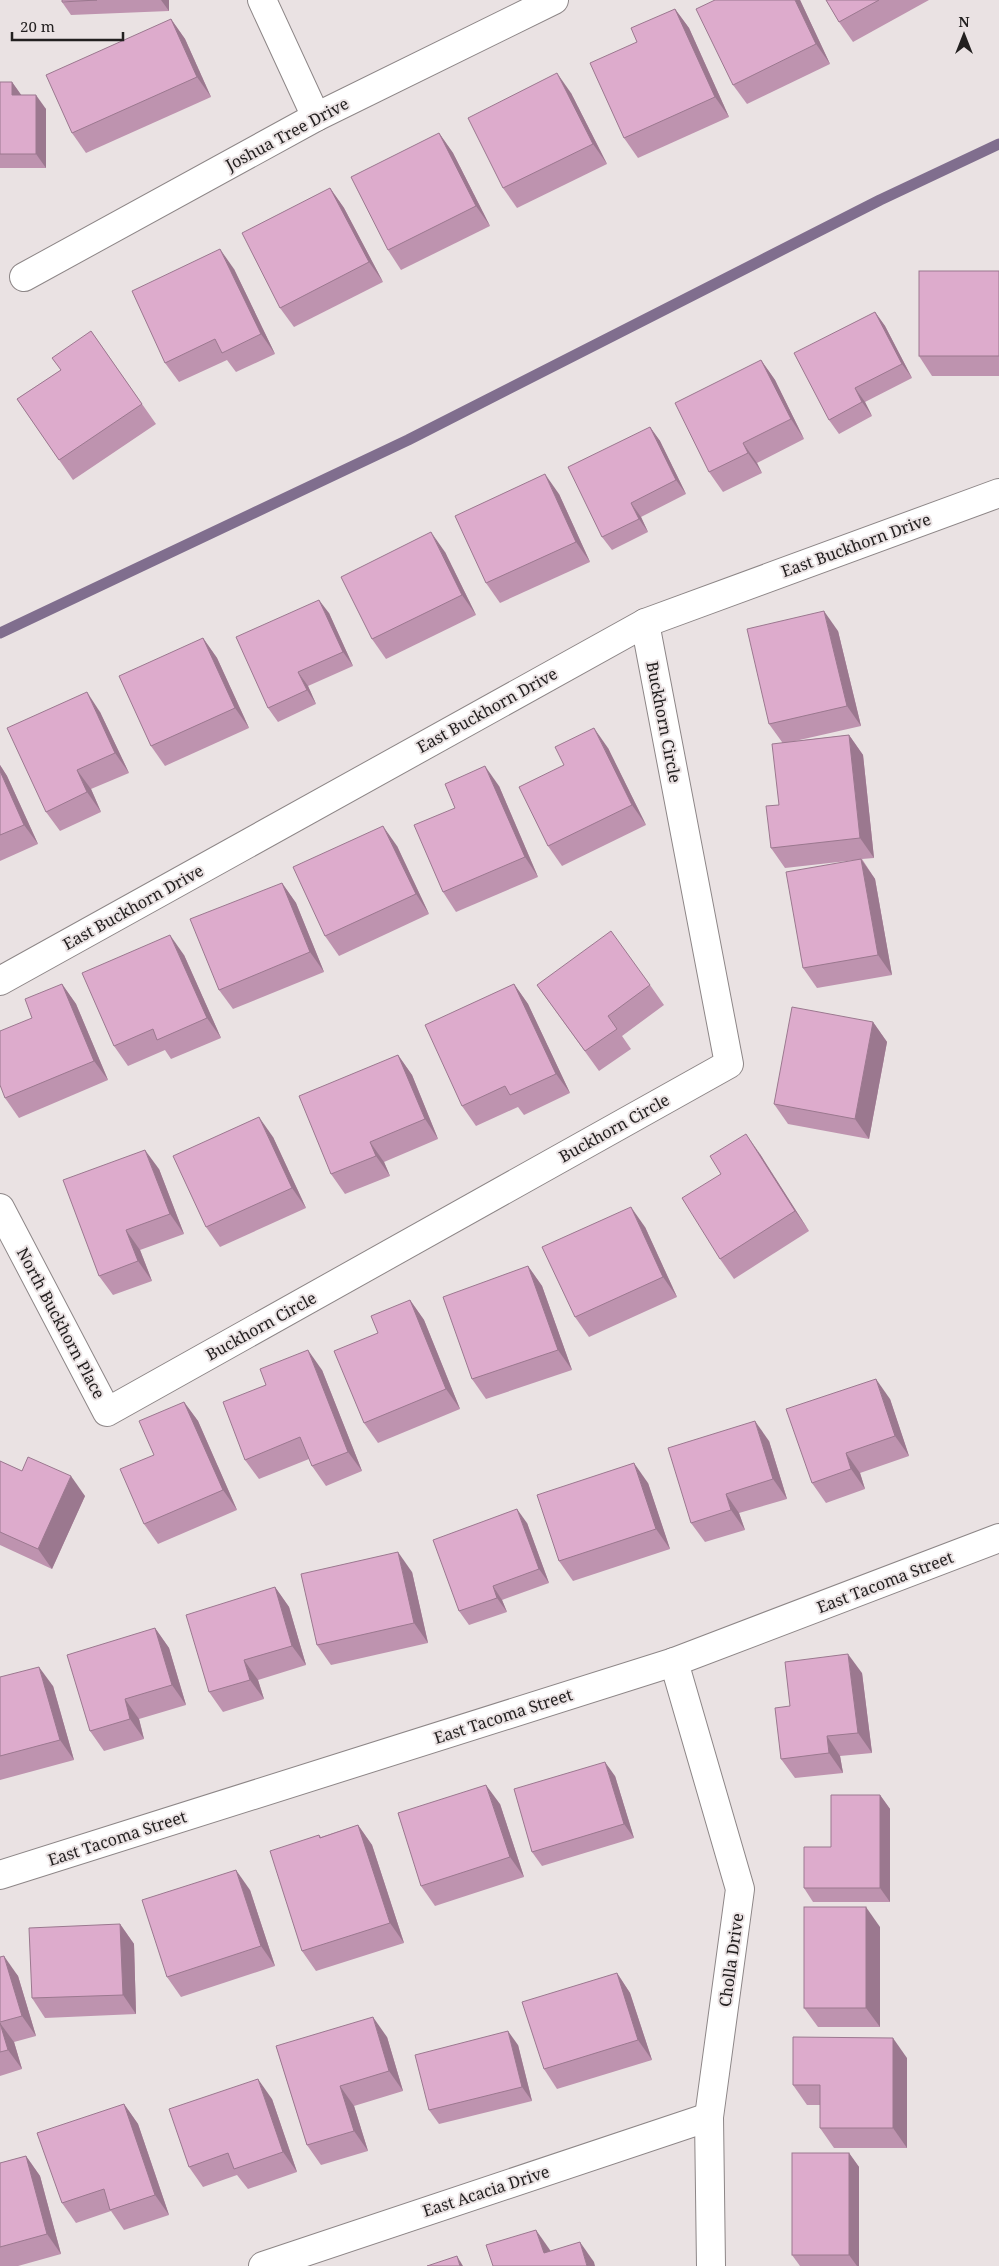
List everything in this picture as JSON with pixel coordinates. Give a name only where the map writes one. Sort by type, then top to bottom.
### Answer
[{"type":"street","points":[[262,0],[316,117]]},
{"type":"street","name":"Joshua Tree Drive","points":[[24,277],[316,117],[554,0]]},
{"type":"street","name":"East Buckhorn Drive","points":[[0,981],[645,623],[999,493]]},
{"type":"street","name":"Buckhorn Circle","points":[[107,1412],[729,1064],[645,623]]},
{"type":"street","name":"North Buckhorn Place","points":[[0,1208],[107,1412]]},
{"type":"street","name":"East Tacoma Street","points":[[0,1875],[674,1662],[999,1538]]},
{"type":"street","name":"Cholla Drive","points":[[674,1662],[740,1889],[709,2117],[711,2266]]},
{"type":"street","name":"East Acacia Drive","points":[[263,2266],[709,2117]]},
{"type":"building","points":[[62,0],[97,0],[62,2]]},
{"type":"building","points":[[715,0],[795,0],[816,44],[733,85],[696,9]]},
{"type":"building","points":[[826,0],[879,0],[839,22]]},
{"type":"building","points":[[675,9],[715,97],[624,138],[590,63],[637,42],[631,28]]},
{"type":"building","points":[[171,19],[197,77],[72,133],[46,75]]},
{"type":"building","points":[[557,73],[593,144],[503,188],[468,118]]},
{"type":"building","points":[[0,82],[12,82],[12,95],[36,95],[36,154],[0,154]]},
{"type":"building","points":[[439,133],[476,206],[388,250],[351,177]]},
{"type":"building","points":[[330,188],[369,262],[280,308],[242,233]]},
{"type":"building","points":[[220,249],[261,334],[222,353],[215,339],[165,363],[132,291]]},
{"type":"building","points":[[919,271],[999,271],[999,356],[919,356]]},
{"type":"building","points":[[875,312],[902,364],[855,388],[862,402],[829,420],[794,353]]},
{"type":"building","points":[[91,331],[142,404],[59,460],[17,399],[61,370],[52,358]]},
{"type":"building","points":[[761,360],[791,419],[743,443],[748,453],[709,472],[675,403]]},
{"type":"building","points":[[650,427],[676,480],[631,503],[639,519],[602,537],[568,467]]},
{"type":"building","points":[[545,474],[576,542],[486,583],[455,516]]},
{"type":"building","points":[[431,532],[462,595],[372,639],[341,577]]},
{"type":"building","points":[[319,600],[343,652],[298,672],[307,690],[268,708],[236,637]]},
{"type":"building","points":[[824,611],[847,706],[769,724],[747,629]]},
{"type":"building","points":[[203,638],[235,708],[151,746],[119,676]]},
{"type":"building","points":[[87,692],[115,753],[77,770],[87,792],[46,812],[7,728]]},
{"type":"building","points":[[594,728],[632,805],[548,846],[519,787],[564,765],[555,747]]},
{"type":"building","points":[[849,735],[860,838],[771,848],[766,806],[779,805],[772,744]]},
{"type":"building","points":[[485,766],[525,857],[443,892],[414,825],[455,808],[445,784]]},
{"type":"building","points":[[0,771],[24,825],[0,835]]},
{"type":"building","points":[[383,826],[416,894],[325,936],[293,867]]},
{"type":"building","points":[[861,859],[878,955],[803,968],[786,872]]},
{"type":"building","points":[[282,883],[310,952],[219,990],[190,919]]},
{"type":"building","points":[[611,931],[650,985],[608,1016],[617,1029],[585,1051],[537,985]]},
{"type":"building","points":[[170,935],[207,1018],[157,1040],[153,1029],[114,1046],[82,973]]},
{"type":"building","points":[[62,984],[94,1061],[5,1098],[0,1085],[0,1031],[32,1018],[25,999]]},
{"type":"building","points":[[514,984],[556,1074],[510,1095],[505,1086],[462,1106],[425,1025]]},
{"type":"building","points":[[792,1007],[873,1022],[855,1119],[774,1104]]},
{"type":"building","points":[[398,1055],[425,1119],[370,1142],[376,1156],[331,1174],[299,1096]]},
{"type":"building","points":[[259,1117],[292,1188],[206,1227],[173,1156]]},
{"type":"building","points":[[746,1134],[795,1211],[720,1259],[682,1198],[721,1174],[710,1156]]},
{"type":"building","points":[[145,1150],[170,1214],[126,1230],[138,1261],[99,1276],[63,1180]]},
{"type":"building","points":[[631,1207],[663,1277],[575,1317],[542,1247]]},
{"type":"building","points":[[528,1266],[558,1350],[472,1379],[443,1297]]},
{"type":"building","points":[[410,1300],[446,1389],[364,1423],[334,1351],[378,1333],[371,1316]]},
{"type":"building","points":[[308,1350],[348,1452],[312,1466],[300,1437],[245,1460],[223,1402],[266,1385],[260,1369]]},
{"type":"building","points":[[876,1379],[895,1436],[846,1453],[851,1469],[812,1483],[786,1409]]},
{"type":"building","points":[[184,1402],[223,1490],[144,1524],[120,1469],[154,1455],[139,1421]]},
{"type":"building","points":[[755,1421],[773,1479],[726,1494],[731,1510],[691,1523],[668,1448]]},
{"type":"building","points":[[28,1457],[71,1476],[38,1549],[0,1532],[0,1461],[22,1471]]},
{"type":"building","points":[[634,1463],[656,1529],[559,1561],[537,1495]]},
{"type":"building","points":[[517,1509],[539,1569],[493,1586],[497,1598],[459,1611],[433,1540]]},
{"type":"building","points":[[398,1552],[414,1623],[317,1645],[301,1574]]},
{"type":"building","points":[[275,1587],[292,1646],[244,1660],[250,1680],[209,1692],[186,1615]]},
{"type":"building","points":[[155,1628],[172,1685],[125,1699],[130,1719],[90,1731],[67,1655]]},
{"type":"building","points":[[848,1654],[858,1733],[827,1736],[829,1753],[781,1759],[775,1708],[790,1706],[785,1662]]},
{"type":"building","points":[[39,1667],[60,1740],[0,1756],[0,1677]]},
{"type":"building","points":[[605,1762],[624,1824],[532,1852],[514,1789]]},
{"type":"building","points":[[486,1785],[510,1857],[421,1886],[398,1813]]},
{"type":"building","points":[[831,1795],[880,1795],[880,1888],[804,1888],[804,1847],[831,1847]]},
{"type":"building","points":[[358,1825],[390,1923],[302,1951],[270,1851],[319,1835],[320,1838]]},
{"type":"building","points":[[236,1870],[261,1946],[167,1977],[142,1900]]},
{"type":"building","points":[[804,1907],[866,1907],[866,2008],[804,2008]]},
{"type":"building","points":[[120,1924],[123,1995],[32,1998],[29,1928]]},
{"type":"building","points":[[4,1956],[22,2016],[0,2022],[0,1957]]},
{"type":"building","points":[[617,1973],[638,2040],[544,2069],[522,2002]]},
{"type":"building","points":[[373,2017],[389,2071],[340,2086],[354,2131],[307,2145],[276,2046]]},
{"type":"building","points":[[0,2023],[8,2050],[0,2052]]},
{"type":"building","points":[[508,2031],[522,2087],[429,2110],[415,2055]]},
{"type":"building","points":[[793,2037],[893,2038],[893,2128],[820,2128],[820,2085],[793,2085]]},
{"type":"building","points":[[258,2079],[283,2152],[234,2169],[228,2153],[189,2167],[169,2109]]},
{"type":"building","points":[[124,2104],[155,2195],[110,2210],[104,2189],[62,2203],[37,2133]]},
{"type":"building","points":[[792,2153],[849,2153],[849,2255],[792,2255]]},
{"type":"building","points":[[26,2156],[47,2234],[0,2247],[0,2163]]},
{"type":"building","points":[[536,2230],[544,2253],[580,2242],[587,2266],[493,2266],[486,2245]]},
{"type":"building","points":[[457,2256],[460,2266],[427,2266]]},
{"type":"waterway","points":[[0,633],[408,440],[880,200],[999,144]]}]
